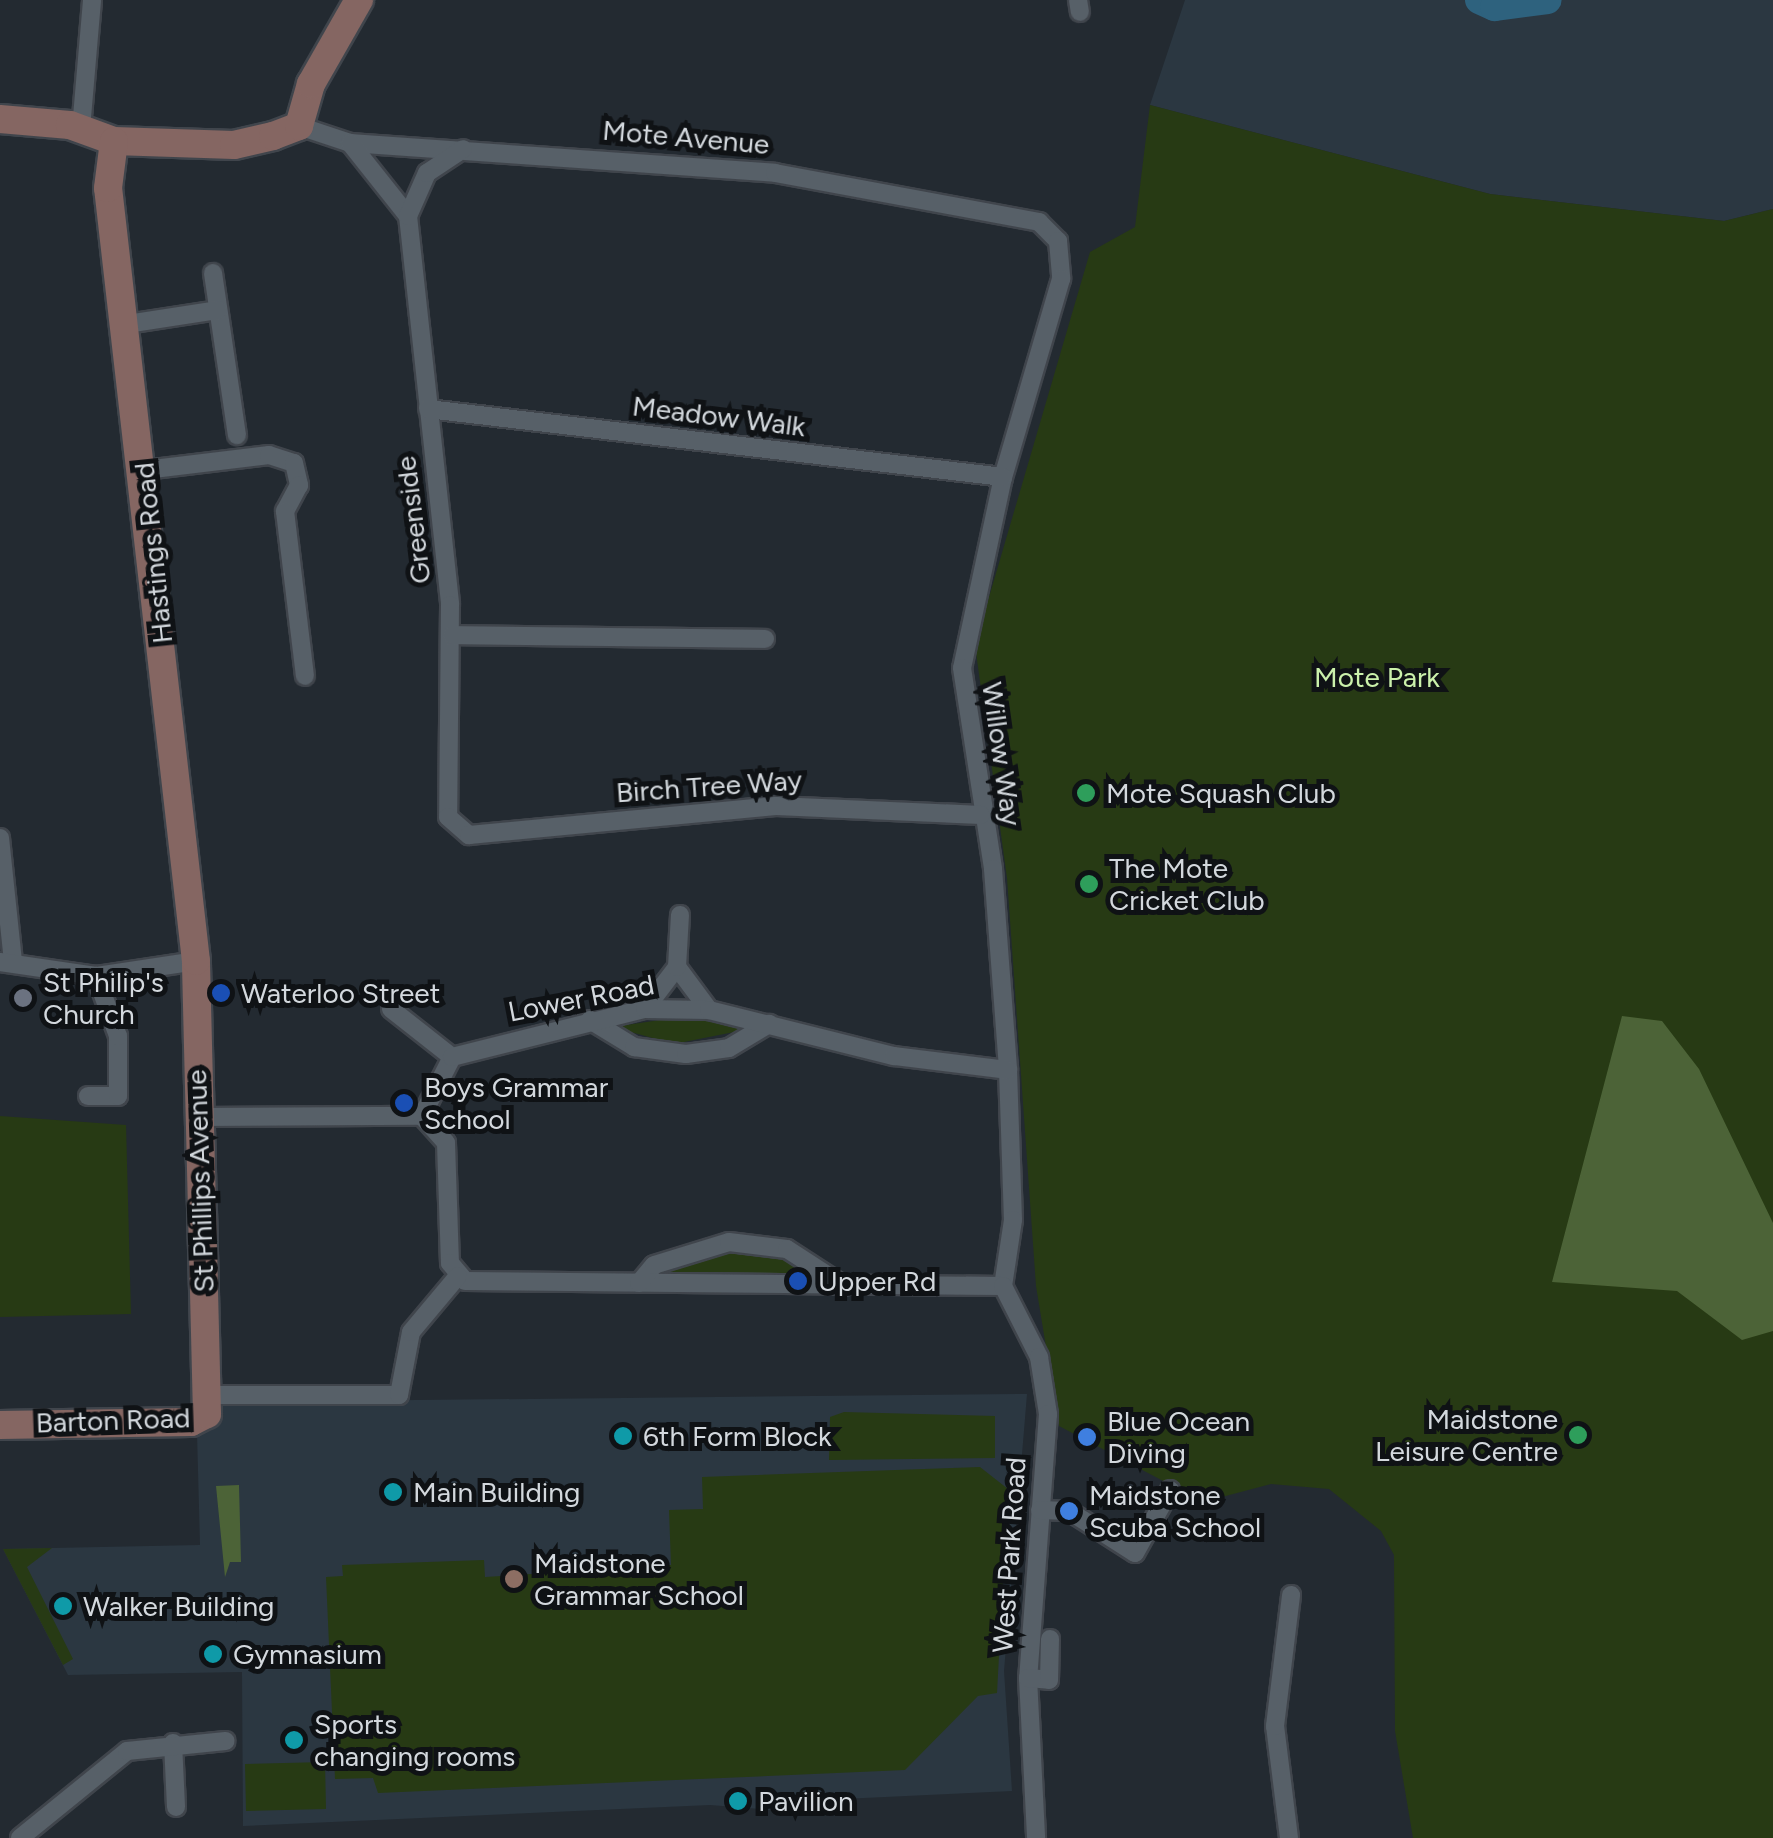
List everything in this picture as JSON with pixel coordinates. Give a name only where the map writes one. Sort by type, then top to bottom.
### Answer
[{"type":"street","points":[[82,128],[92,0]]},
{"type":"street","points":[[0,118],[82,128],[114,141],[234,145],[298,126],[311,84],[359,0]]},
{"type":"street","name":"Mote Avenue","points":[[298,126],[350,143],[775,173],[1038,222],[1058,241]]},
{"type":"street","name":"Hastings Road","points":[[114,141],[108,188],[145,470],[196,964]]},
{"type":"street","points":[[350,143],[408,216],[427,173],[463,149]]},
{"type":"street","name":"Greenside","points":[[408,216],[452,635],[448,817]]},
{"type":"street","name":"Willow Way","points":[[1003,1286],[1012,1220],[1008,1070],[962,668],[1003,478],[1061,279],[1058,241]]},
{"type":"street","points":[[212,273],[237,436]]},
{"type":"street","points":[[127,324],[218,310]]},
{"type":"street","name":"Meadow Walk","points":[[428,409],[1003,478]]},
{"type":"street","points":[[145,470],[268,455],[294,462],[299,484],[286,511],[304,676]]},
{"type":"street","points":[[452,635],[765,639]]},
{"type":"street","name":"Birch Tree Way","points":[[448,817],[469,835],[776,806],[981,816]]},
{"type":"street","points":[[0,839],[7,962],[96,976],[196,964]]},
{"type":"street","points":[[646,1008],[676,967],[680,914]]},
{"type":"street","name":"St Phillips Avenue","points":[[196,964],[206,1395]]},
{"type":"street","points":[[676,967],[709,1010]]},
{"type":"street","points":[[88,1096],[118,1096],[118,1036],[96,976]]},
{"type":"street","name":"Lower Road","points":[[452,1057],[646,1008],[709,1010],[894,1056],[1008,1070]]},
{"type":"street","points":[[391,1009],[452,1057],[422,1116]]},
{"type":"street","points":[[590,1020],[621,1043],[686,1054],[730,1048],[769,1024]]},
{"type":"street","points":[[198,1117],[422,1116],[446,1143],[458,1276],[412,1332],[399,1394],[206,1395]]},
{"type":"street","points":[[639,1284],[667,1260],[729,1242],[787,1249],[844,1286]]},
{"type":"street","points":[[458,1276],[639,1284],[1003,1286]]},
{"type":"street","name":"West Park Road","points":[[1003,1286],[1039,1356],[1048,1414],[1028,1678],[1036,1838]]},
{"type":"street","name":"Barton Road","points":[[0,1425],[191,1422],[206,1414],[206,1395]]},
{"type":"street","points":[[1040,1510],[1069,1511],[1136,1553],[1170,1490]]},
{"type":"street","points":[[1289,1838],[1275,1726],[1290,1595]]},
{"type":"street","points":[[1028,1678],[1049,1680],[1050,1640]]},
{"type":"street","points":[[20,1838],[118,1756],[173,1743],[225,1741]]},
{"type":"street","points":[[173,1743],[176,1807]]},
{"type":"shaded area","points":[[1185,0],[1773,0],[1773,209],[1724,221],[1490,194],[1150,105]]},
{"type":"shaded area","name":"Maidstone Grammar School","points":[[1027,1394],[1004,1671],[1012,1791],[779,1802],[774,1810],[710,1805],[243,1826],[242,1672],[68,1675],[3,1549],[200,1545],[197,1433],[218,1427],[219,1402]]},
{"type":"green space","name":"Mote Park","points":[[1150,105],[1490,194],[1724,221],[1773,209],[1773,1838],[1413,1838],[1395,1731],[1394,1555],[1381,1531],[1329,1489],[1271,1484],[1203,1502],[1059,1426],[1036,1286],[1007,878],[975,645],[1090,252],[1135,227]]},
{"type":"green space","points":[[687,1016],[744,1030],[674,1044],[613,1027]]},
{"type":"green space","points":[[1622,1016],[1662,1021],[1699,1069],[1773,1223],[1773,1331],[1742,1340],[1677,1291],[1552,1282]]},
{"type":"green space","points":[[0,1116],[126,1125],[131,1314],[0,1317]]},
{"type":"green space","points":[[719,1249],[791,1258],[818,1275],[661,1274]]},
{"type":"green space","points":[[844,1412],[995,1416],[995,1458],[829,1460],[830,1417]]},
{"type":"green space","points":[[980,1467],[1008,1489],[997,1693],[978,1696],[905,1770],[378,1793],[373,1778],[335,1779],[326,1577],[343,1576],[342,1565],[484,1560],[485,1577],[671,1565],[669,1510],[703,1509],[702,1477]]},
{"type":"green space","points":[[239,1485],[241,1562],[230,1562],[225,1577],[216,1486]]},
{"type":"green space","points":[[52,1548],[27,1567],[73,1659],[63,1665],[3,1549]]},
{"type":"green space","points":[[325,1762],[326,1809],[246,1811],[245,1764]]},
{"type":"waterway","points":[[1479,0],[1494,7],[1548,0]]},
{"type":"place","name":"Mote Squash Club","points":[[1086,793]]},
{"type":"place","name":"The Mote Cricket Club","points":[[1089,884]]},
{"type":"place","name":"Waterloo Street","points":[[221,993]]},
{"type":"place","name":"St Philip's Church","points":[[23,998]]},
{"type":"place","name":"Boys Grammar School","points":[[404,1103]]},
{"type":"place","name":"Upper Rd","points":[[798,1281]]},
{"type":"place","name":"Maidstone Leisure Centre","points":[[1578,1435]]},
{"type":"place","name":"6th Form Block","points":[[623,1436]]},
{"type":"place","name":"Blue Ocean Diving","points":[[1087,1437]]},
{"type":"place","name":"Main Building","points":[[393,1492]]},
{"type":"place","name":"Maidstone Scuba School","points":[[1069,1511]]},
{"type":"place","name":"Maidstone Grammar School","points":[[514,1579]]},
{"type":"place","name":"Walker Building","points":[[63,1606]]},
{"type":"place","name":"Gymnasium","points":[[213,1654]]},
{"type":"place","name":"Sports changing rooms","points":[[294,1740]]},
{"type":"place","name":"Pavilion","points":[[738,1801]]}]
